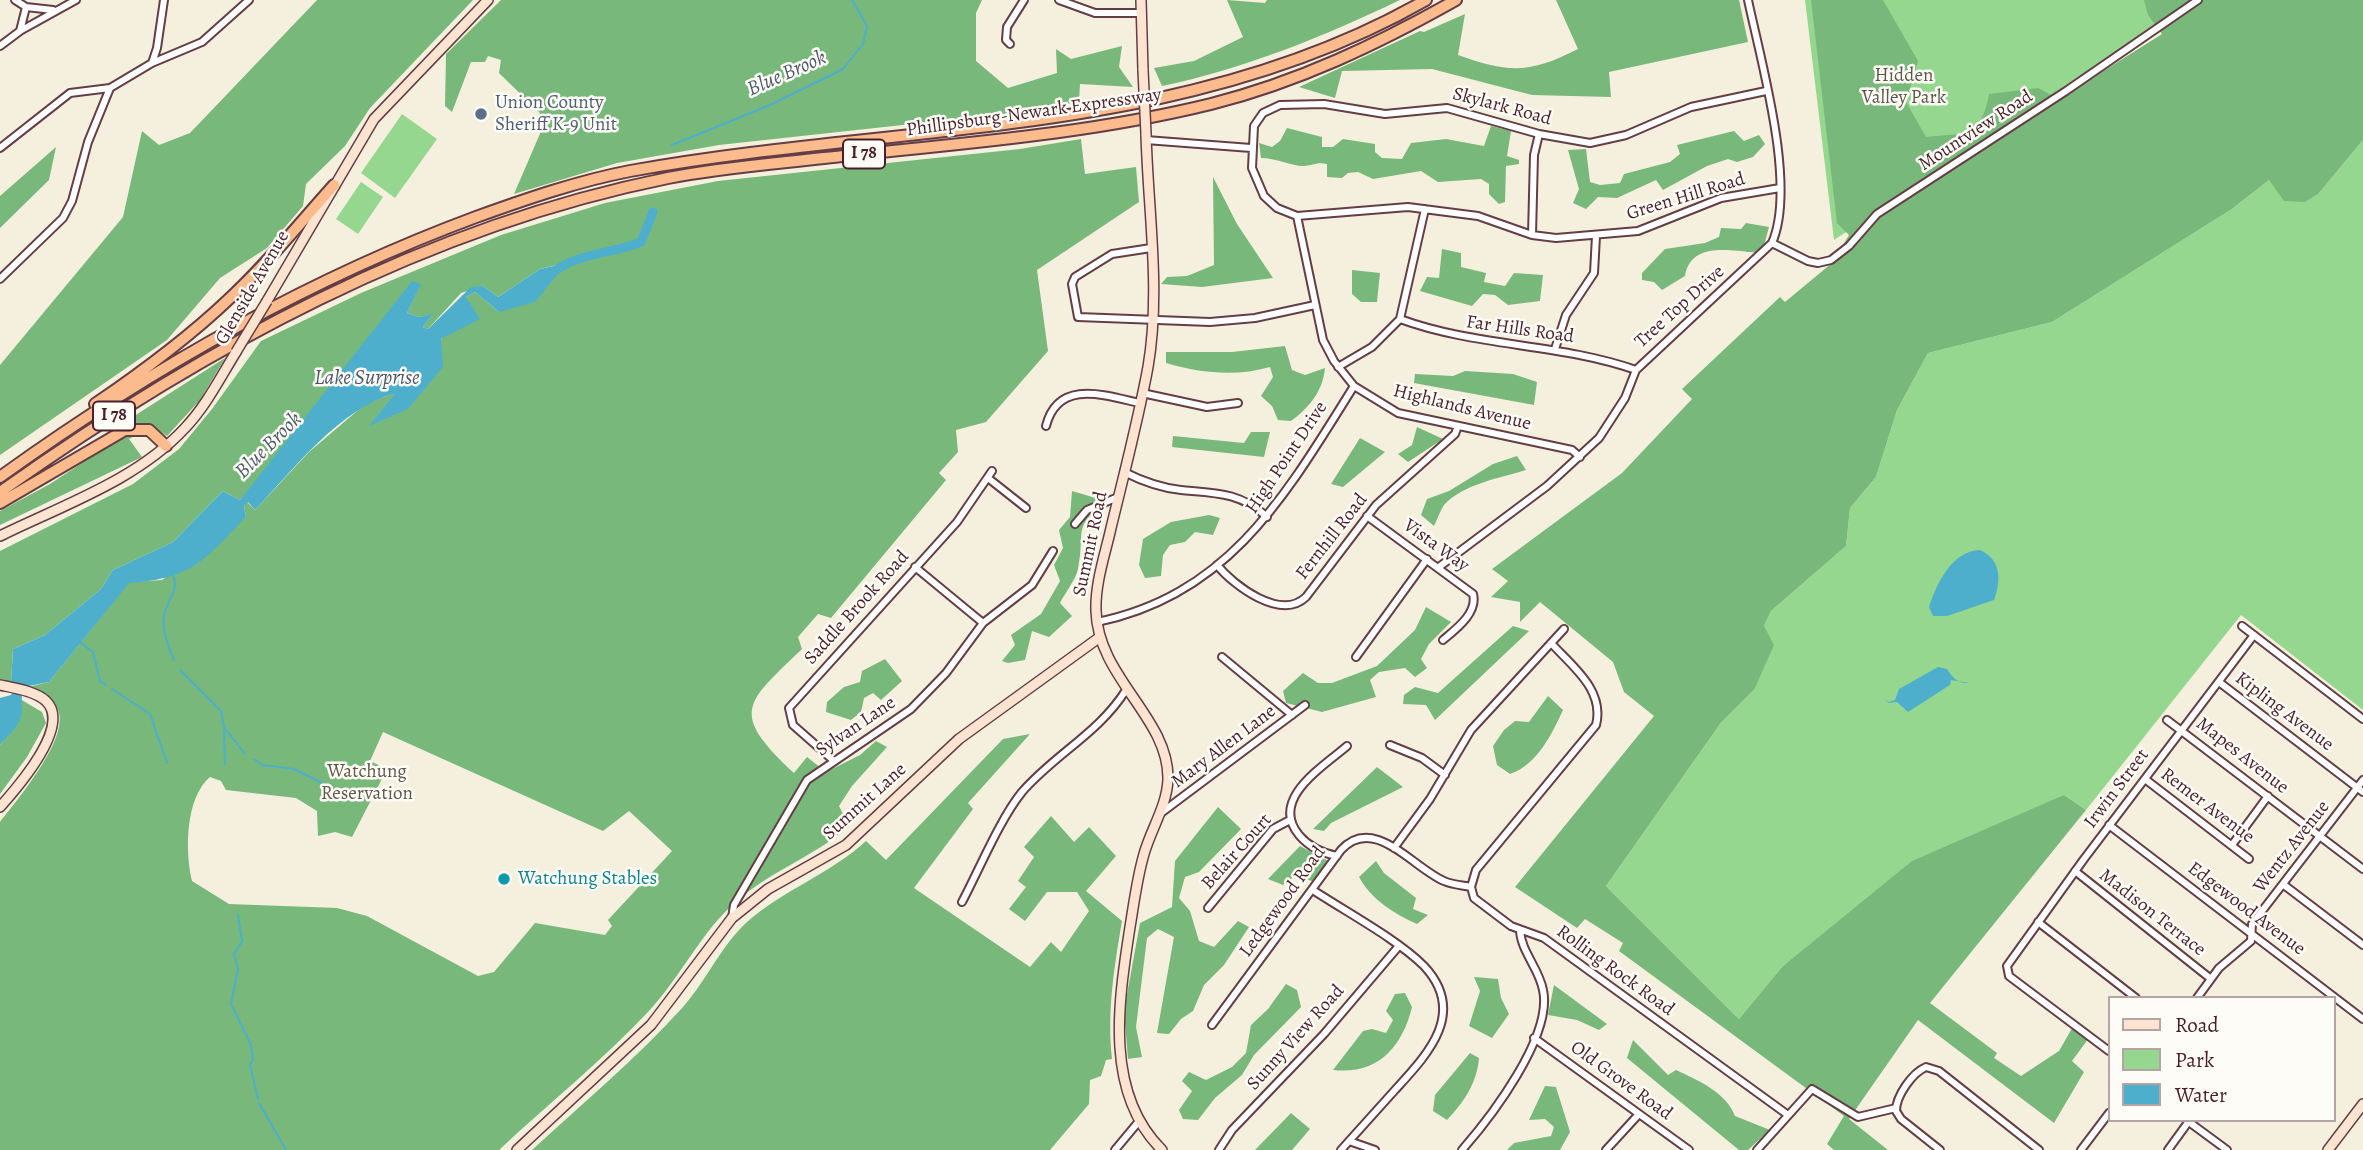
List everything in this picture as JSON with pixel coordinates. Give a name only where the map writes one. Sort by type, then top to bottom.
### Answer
[{"type":"highway","name":"Phillipsburg-Newark Expressway","points":[[0,477],[54,439],[177,361],[286,300],[417,240],[515,203],[592,180],[730,155],[1013,125],[1180,95],[1299,58],[1393,19],[1426,0]]},
{"type":"highway","name":"Phillipsburg-Newark Expressway","points":[[0,492],[127,407],[274,321],[432,247],[517,217],[598,193],[674,177],[1049,132],[1213,103],[1283,82],[1343,59],[1456,0]]},
{"type":"highway","points":[[54,439],[59,429],[157,360],[230,299],[289,238],[334,185]]},
{"type":"highway","points":[[0,503],[125,430],[149,430],[166,446]]},
{"type":"main road","name":"Glenside Avenue","points":[[0,536],[126,474],[166,446],[202,406],[382,109],[488,0]]},
{"type":"main road","name":"Summit Road","points":[[1141,0],[1152,318],[1142,393],[1098,584],[1097,622],[1100,637],[1126,690],[1153,729],[1163,750],[1168,780],[1161,813],[1141,864],[1119,999],[1122,1063],[1140,1120],[1161,1150]]},
{"type":"main road","name":"Summit Lane","points":[[517,1150],[651,1025],[732,918],[768,889],[846,845],[959,739],[1100,637]]},
{"type":"main road","points":[[0,807],[45,746],[54,716],[50,707],[31,693],[4,686]]},
{"type":"main road","points":[[2328,1150],[2363,1104]]},
{"type":"street","points":[[15,0],[26,7],[57,9]]},
{"type":"street","points":[[0,46],[20,31],[76,0]]},
{"type":"street","points":[[152,62],[158,48],[164,0]]},
{"type":"street","points":[[0,148],[70,93],[110,88],[152,62],[202,42],[249,0]]},
{"type":"street","points":[[1010,44],[1006,40],[1007,27],[1024,0]]},
{"type":"street","points":[[1059,0],[1095,13],[1141,13]]},
{"type":"street","points":[[1748,0],[1766,91],[1780,187],[1780,215],[1772,243]]},
{"type":"street","name":"Mountview Road","points":[[1772,243],[1808,261],[1818,263],[1831,260],[1849,246],[1871,219],[1887,207],[2066,91],[2198,0]]},
{"type":"street","points":[[20,31],[26,7]]},
{"type":"street","points":[[158,48],[168,57]]},
{"type":"street","points":[[0,279],[63,218],[78,187],[88,142],[110,88]]},
{"type":"street","name":"Skylark Road","points":[[1251,148],[1253,129],[1260,116],[1272,107],[1287,104],[1324,104],[1385,114],[1447,108],[1578,142],[1602,141],[1637,131],[1691,107],[1766,91]]},
{"type":"street","points":[[1532,235],[1534,155],[1539,134]]},
{"type":"street","points":[[1146,137],[1251,148],[1253,174],[1260,191],[1277,208],[1297,216]]},
{"type":"street","name":"Green Hill Road","points":[[1297,216],[1391,206],[1478,216],[1532,235],[1556,238],[1597,236],[1655,227],[1721,198],[1780,187]]},
{"type":"street","points":[[1338,367],[1372,347],[1400,319],[1425,209]]},
{"type":"street","name":"Highlands Avenue","points":[[1297,216],[1323,340],[1338,367],[1354,386],[1398,413],[1572,450],[1580,457]]},
{"type":"street","points":[[1555,349],[1566,316],[1594,273],[1597,236]]},
{"type":"street","name":"Tree Top Drive","points":[[1440,567],[1547,486],[1580,457],[1599,438],[1612,419],[1625,398],[1636,370],[1772,243]]},
{"type":"street","points":[[1151,248],[1112,254],[1074,278],[1072,284],[1075,310],[1082,318],[1152,318],[1210,322],[1255,318],[1315,305]]},
{"type":"street","name":"Far Hills Road","points":[[1400,319],[1446,335],[1555,349],[1636,370]]},
{"type":"street","name":"High Point Drive","points":[[1097,622],[1134,614],[1157,604],[1217,565],[1267,517],[1299,474],[1354,386]]},
{"type":"street","points":[[1142,393],[1207,407],[1238,403]]},
{"type":"street","points":[[1046,426],[1056,405],[1070,394],[1102,394],[1139,403]]},
{"type":"street","name":"Fernhill Road","points":[[1217,565],[1237,585],[1278,605],[1293,606],[1306,597],[1367,516],[1394,487],[1455,434],[1458,426]]},
{"type":"street","name":"Saddle Brook Road","points":[[834,761],[793,725],[789,708],[964,513],[992,471]]},
{"type":"street","points":[[1124,472],[1165,488],[1230,494],[1254,506],[1267,517]]},
{"type":"street","points":[[988,478],[1026,508]]},
{"type":"street","points":[[1075,524],[1087,510],[1118,497]]},
{"type":"street","name":"Vista Way","points":[[1367,516],[1440,567],[1469,590],[1474,598],[1471,611],[1443,640]]},
{"type":"street","name":"Sylvan Lane","points":[[732,918],[734,905],[807,780],[903,716],[946,673],[983,623],[1032,585],[1053,551]]},
{"type":"street","points":[[1356,657],[1427,559]]},
{"type":"street","points":[[915,568],[983,623]]},
{"type":"street","points":[[2242,626],[2363,719]]},
{"type":"street","points":[[1394,848],[1445,775],[1471,730],[1564,629]]},
{"type":"street","name":"Irwin Street","points":[[2108,1050],[2009,976],[2009,963],[2109,825],[2254,635]]},
{"type":"street","points":[[1471,887],[1478,867],[1596,725],[1598,708],[1594,692],[1552,643]]},
{"type":"street","points":[[1222,657],[1292,715]]},
{"type":"street","name":"Kipling Avenue","points":[[2218,682],[2360,790]]},
{"type":"street","points":[[962,902],[1018,798],[1052,762],[1103,722],[1126,690]]},
{"type":"street","name":"Mary Allen Lane","points":[[1161,813],[1305,705]]},
{"type":"street","name":"Mapes Avenue","points":[[2168,720],[2363,869]]},
{"type":"street","points":[[1390,745],[1422,758],[1445,775]]},
{"type":"street","points":[[1337,856],[1309,845],[1290,820],[1290,807],[1295,793],[1347,746]]},
{"type":"street","name":"Remer Avenue","points":[[2145,779],[2249,859]]},
{"type":"street","name":"Wentz Avenue","points":[[2198,996],[2211,979],[2250,941],[2252,924],[2320,836],[2360,790],[2363,780]]},
{"type":"street","points":[[2232,845],[2268,796]]},
{"type":"street","name":"Belair Court","points":[[1209,908],[1273,829],[1290,820]]},
{"type":"street","name":"Edgewood Avenue","points":[[2109,825],[2251,932],[2327,995]]},
{"type":"street","name":"Ledgewood Road","points":[[1212,1025],[1346,845],[1364,837],[1377,838],[1445,882],[1471,887]]},
{"type":"street","name":"Madison Terrace","points":[[2075,872],[2211,979]]},
{"type":"street","points":[[2284,885],[2363,946]]},
{"type":"street","name":"Rolling Rock Road","points":[[1471,887],[1480,906],[1520,930],[1544,938],[1788,1115]]},
{"type":"street","points":[[1313,890],[1422,965],[1434,982],[1442,1009],[1440,1029],[1428,1054],[1341,1150]]},
{"type":"street","points":[[2038,922],[2133,996]]},
{"type":"street","points":[[1462,1150],[1493,1114],[1513,1083],[1544,1010],[1544,990],[1522,944],[1520,930]]},
{"type":"street","name":"Sunny View Road","points":[[1219,1150],[1237,1125],[1324,1034],[1398,947]]},
{"type":"street","name":"Edgewood Avenue","points":[[2335,1000],[2363,1019]]},
{"type":"street","name":"Old Grove Road","points":[[1534,1038],[1689,1150]]},
{"type":"street","points":[[1757,1150],[1812,1089],[1858,1117],[1896,1108],[1916,1073],[1932,1067],[2039,1150]]},
{"type":"street","points":[[1896,1108],[1901,1119],[1940,1150]]},
{"type":"street","points":[[1606,1150],[1639,1114]]},
{"type":"street","points":[[2081,1150],[2108,1114]]},
{"type":"street","points":[[1115,1150],[1140,1120]]},
{"type":"street","points":[[2168,1150],[2188,1122]]},
{"type":"street","points":[[2190,1122],[2227,1150]]},
{"type":"street","points":[[1349,1141],[1375,1150]]},
{"type":"green space","points":[[317,0],[473,0],[370,108],[345,146],[306,184],[303,206],[267,248],[220,278],[167,340],[0,455],[0,365],[123,217],[142,131],[159,145],[190,133]]},
{"type":"green space","points":[[501,0],[982,0],[976,13],[976,61],[1008,88],[1057,73],[1056,49],[1071,59],[1122,46],[1119,67],[1133,87],[1080,84],[1079,102],[1022,112],[719,145],[617,163],[514,194],[542,129],[534,121],[540,113],[499,73],[501,60],[488,56],[485,62],[471,62],[452,112],[445,106],[446,54]]},
{"type":"green space","points":[[1227,0],[1265,3],[1267,0],[1400,0],[1254,61],[1162,86],[1154,68],[1194,61],[1243,37]]},
{"type":"green space","points":[[1556,0],[1739,0],[1748,42],[1609,72],[1611,97],[1532,95],[1432,69],[1342,71],[1335,98],[1299,87],[1420,31],[1424,32],[1465,14],[1458,55],[1505,68],[1532,67],[1546,63],[1578,49]]},
{"type":"green space","name":"Hidden Valley Park","points":[[1805,0],[2188,0],[2065,88],[1834,240]]},
{"type":"green space","points":[[1811,0],[1883,0],[1918,61],[1906,102],[1926,137],[1961,133],[1976,126],[1986,108],[1989,94],[2038,88],[2059,99],[2162,34],[2148,15],[2144,0],[2363,0],[2363,140],[2319,193],[2305,202],[2284,201],[2269,180],[2232,209],[2052,322],[1928,353],[1897,410],[1876,477],[1850,508],[1846,546],[1771,611],[1764,626],[1774,645],[1754,690],[1720,724],[1606,886],[1739,1019],[1782,967],[1912,861],[2064,795],[2086,810],[1930,1003],[1997,1053],[1994,1058],[2021,1076],[2059,1051],[2075,1023],[2091,1035],[2072,1061],[2084,1072],[2054,1123],[1918,1020],[1849,1119],[1888,1150],[1834,1150],[1827,1144],[1844,1116],[1619,951],[1623,943],[1585,919],[1577,928],[1515,887],[1654,716],[1624,692],[1613,662],[1540,602],[1520,622],[1520,602],[1491,597],[1508,581],[1492,569],[1622,473],[1692,399],[1682,389],[1780,297],[1785,302],[1832,263],[1849,235],[1837,223]]},
{"type":"green space","points":[[402,114],[437,139],[395,198],[361,173]]},
{"type":"green space","points":[[1491,126],[1511,131],[1507,156],[1519,160],[1519,164],[1506,166],[1505,202],[1499,204],[1489,194],[1489,184],[1481,179],[1438,182],[1421,171],[1373,179],[1358,172],[1348,173],[1342,178],[1327,177],[1327,164],[1301,166],[1261,158],[1259,143],[1272,147],[1280,141],[1287,128],[1322,137],[1322,147],[1333,147],[1343,139],[1375,144],[1375,152],[1382,158],[1402,159],[1411,143],[1446,139],[1484,146]]},
{"type":"green space","points":[[1734,131],[1744,141],[1759,135],[1765,144],[1753,157],[1737,162],[1728,159],[1707,166],[1663,190],[1656,180],[1617,198],[1598,197],[1586,209],[1573,203],[1579,189],[1568,150],[1586,149],[1590,182],[1600,185],[1620,183],[1624,174],[1670,162],[1680,154],[1677,145]]},
{"type":"green space","name":"Watchung Reservation","points":[[1081,139],[1085,174],[1136,167],[1139,202],[1037,270],[1048,351],[986,422],[956,430],[958,452],[939,473],[946,480],[831,618],[818,614],[798,637],[802,649],[757,696],[752,709],[753,721],[760,736],[794,773],[807,757],[826,772],[860,755],[876,741],[887,747],[852,786],[839,806],[849,826],[820,847],[758,884],[730,907],[648,1012],[594,1065],[499,1150],[0,1150],[0,822],[40,768],[60,722],[58,710],[53,703],[28,687],[49,682],[129,582],[162,580],[246,517],[244,506],[247,502],[255,510],[309,452],[364,405],[396,392],[371,424],[441,340],[466,297],[475,292],[499,312],[566,263],[540,269],[498,297],[483,286],[461,293],[428,329],[423,327],[432,315],[419,317],[407,313],[420,285],[412,282],[240,500],[223,491],[173,542],[113,570],[101,589],[45,635],[13,649],[11,683],[0,681],[0,551],[133,484],[179,449],[261,341],[361,293],[501,235],[605,203],[718,181],[1020,149]],"holes":[[[383,732],[603,831],[629,811],[672,851],[608,920],[612,926],[605,935],[535,923],[494,972],[478,976],[367,916],[337,908],[229,904],[192,881],[188,855],[191,811],[202,786],[210,777],[221,781],[226,790],[296,798],[317,811],[318,836],[335,832],[352,837],[387,769],[370,761]]]},
{"type":"green space","points":[[2363,140],[2363,710],[2241,615],[2086,810],[2064,795],[1782,967],[1739,1019],[1606,886],[1720,724],[1754,690],[1764,626],[1771,611],[1846,546],[1850,508],[1876,477],[1897,410],[1928,353],[2052,322],[2232,209],[2269,180],[2319,193]]},
{"type":"green space","points":[[56,147],[49,180],[0,228],[0,196]]},
{"type":"green space","points":[[1213,177],[1237,224],[1273,278],[1202,287],[1161,284],[1167,277],[1187,276],[1214,265]]},
{"type":"green space","points":[[361,182],[383,197],[358,234],[336,219]]},
{"type":"green space","points":[[1746,223],[1769,227],[1762,253],[1728,250],[1705,252],[1689,264],[1685,276],[1662,290],[1654,282],[1642,280],[1642,273],[1665,249],[1705,243],[1719,237],[1721,228],[1741,229]]},
{"type":"green space","points":[[1442,249],[1461,253],[1461,267],[1486,273],[1484,282],[1505,286],[1514,273],[1543,275],[1540,301],[1508,305],[1495,295],[1483,294],[1472,306],[1420,291],[1427,277],[1439,278]]},
{"type":"green space","points":[[1352,270],[1380,273],[1377,302],[1361,302],[1352,294]]},
{"type":"green space","points":[[1285,346],[1292,370],[1305,375],[1325,368],[1314,398],[1291,421],[1278,420],[1272,406],[1261,396],[1273,377],[1270,367],[1244,372],[1218,372],[1166,363],[1166,352],[1232,352]]},
{"type":"green space","points":[[225,358],[200,400],[167,436],[148,423],[132,423],[131,418]]},
{"type":"green space","points":[[1465,371],[1513,374],[1537,382],[1534,405],[1414,383],[1415,374],[1453,376]]},
{"type":"green space","points":[[1417,427],[1443,439],[1408,462],[1398,454],[1412,445]]},
{"type":"green space","points":[[141,432],[153,438],[136,435],[129,439],[142,457],[0,525],[0,511],[50,484],[126,434]]},
{"type":"green space","points":[[1251,432],[1270,432],[1264,457],[1172,447],[1173,436],[1244,443]]},
{"type":"green space","points":[[1360,438],[1385,452],[1343,487],[1331,484]]},
{"type":"green space","points":[[1517,456],[1526,470],[1461,492],[1444,505],[1434,526],[1421,515],[1427,499],[1449,491],[1493,464]]},
{"type":"green space","points":[[1072,491],[1106,501],[1084,525],[1077,573],[1060,603],[1072,616],[1049,637],[1032,631],[1025,660],[1008,663],[1002,661],[1015,645],[1011,635],[1041,614],[1060,581],[1054,565],[1063,548],[1059,530],[1070,517]]},
{"type":"green space","points":[[1209,515],[1220,518],[1213,535],[1195,532],[1185,542],[1170,545],[1163,555],[1161,576],[1145,578],[1139,565],[1143,539],[1171,522]]},
{"type":"green space","points":[[1426,607],[1451,622],[1429,644],[1421,659],[1427,668],[1415,677],[1405,668],[1379,672],[1370,680],[1376,697],[1322,712],[1286,703],[1283,691],[1303,673],[1318,683],[1332,683],[1377,666],[1415,630]]},
{"type":"green space","points":[[1513,626],[1529,631],[1435,720],[1426,705],[1403,704],[1404,695],[1415,687],[1438,693]]},
{"type":"green space","points":[[885,659],[902,681],[881,700],[873,693],[864,698],[861,712],[851,720],[826,712],[827,702],[844,687],[860,682],[862,671]]},
{"type":"green space","points":[[1548,696],[1563,710],[1559,719],[1536,756],[1520,770],[1510,774],[1497,765],[1493,746],[1504,730],[1515,721],[1529,722]]},
{"type":"green space","points":[[20,699],[42,712],[46,723],[27,757],[0,794],[0,745],[18,719]]},
{"type":"green space","points":[[1030,734],[968,803],[973,809],[914,888],[1030,967],[1051,942],[1061,952],[1089,911],[1077,892],[1047,892],[1025,921],[1009,909],[1026,887],[1018,881],[1034,857],[1024,847],[1051,816],[1074,842],[1089,827],[1116,856],[1086,891],[1122,921],[1111,1007],[1112,1059],[1106,1060],[1101,1076],[1090,1080],[1089,1104],[1050,1150],[532,1150],[628,1062],[683,1007],[729,942],[747,922],[866,841],[886,860],[1003,739]]},
{"type":"green space","points":[[1377,767],[1403,787],[1331,823],[1324,831],[1313,829]]},
{"type":"green space","points":[[1218,807],[1241,829],[1199,872],[1185,877],[1179,898],[1190,911],[1199,941],[1214,947],[1238,921],[1249,927],[1224,965],[1204,985],[1193,1011],[1181,1019],[1169,1034],[1157,1033],[1174,937],[1158,929],[1147,938],[1136,1027],[1142,1057],[1128,1059],[1124,1011],[1140,923],[1172,907],[1175,861]]},
{"type":"green space","points":[[1300,846],[1328,861],[1314,882],[1296,875],[1283,885],[1268,879]]},
{"type":"green space","points":[[1376,861],[1384,873],[1416,898],[1413,909],[1428,915],[1417,924],[1384,905],[1364,885],[1359,877]]},
{"type":"green space","points":[[1474,977],[1498,979],[1501,998],[1509,1014],[1492,1038],[1469,1026],[1480,991]]},
{"type":"green space","points":[[1286,984],[1297,990],[1301,1007],[1254,1055],[1242,1075],[1215,1098],[1198,1120],[1183,1119],[1179,1110],[1192,1091],[1182,1081],[1189,1072],[1206,1080],[1232,1067],[1246,1053],[1251,1025],[1268,1009]]},
{"type":"green space","points":[[1554,985],[1607,1024],[1599,1030],[1577,1020],[1548,1015]]},
{"type":"green space","points":[[1405,993],[1412,1007],[1408,1022],[1402,1035],[1385,1056],[1363,1068],[1333,1070],[1363,1031],[1372,1029],[1386,1033],[1393,1020],[1386,1011],[1395,994]]},
{"type":"green space","points":[[1633,1040],[1668,1075],[1676,1070],[1702,1083],[1725,1100],[1735,1116],[1770,1130],[1748,1150],[1739,1150],[1627,1058]]},
{"type":"green space","points":[[1470,1053],[1479,1058],[1476,1076],[1464,1099],[1447,1120],[1433,1111],[1435,1095]]},
{"type":"green space","points":[[1545,1086],[1556,1087],[1570,1132],[1560,1150],[1507,1150],[1514,1143],[1551,1136],[1554,1127],[1545,1119],[1529,1120]]},
{"type":"green space","points":[[1291,1113],[1310,1129],[1292,1150],[1255,1150]]},
{"type":"water","name":"Lake Surprise","points":[[567,263],[535,302],[499,312],[475,292],[466,297],[480,319],[441,339],[443,367],[408,409],[369,426],[395,393],[374,401],[336,426],[255,510],[248,502],[244,506],[246,517],[196,565],[169,577],[129,583],[49,682],[24,687],[20,720],[0,745],[0,698],[11,695],[15,684],[11,683],[13,649],[45,635],[101,589],[113,570],[173,542],[223,491],[240,500],[412,281],[421,284],[407,313],[419,317],[433,314],[423,327],[428,329],[471,287],[483,286],[498,297],[540,269]]},
{"type":"water","points":[[1980,550],[1992,559],[1998,572],[1994,600],[1947,616],[1933,616],[1929,607],[1947,570],[1961,556]]},
{"type":"water","points":[[1938,667],[1947,669],[1959,681],[1951,680],[1950,685],[1908,712],[1897,702],[1889,703],[1884,699],[1889,702],[1895,700],[1899,689]]},
{"type":"waterway","name":"Blue Brook","points":[[672,145],[770,105],[843,69],[863,44],[867,26],[852,0]]},
{"type":"waterway","name":"Blue Brook","points":[[558,269],[588,256],[641,242],[653,212]]},
{"type":"waterway","points":[[173,575],[175,586],[165,611],[164,628],[174,660]]},
{"type":"waterway","points":[[79,642],[93,652],[100,681],[106,685]]},
{"type":"waterway","points":[[180,670],[221,711],[224,727],[245,754]]},
{"type":"waterway","points":[[112,689],[150,714],[167,763]]},
{"type":"waterway","points":[[224,730],[225,764]]},
{"type":"waterway","points":[[254,759],[262,765],[294,769],[322,783]]},
{"type":"waterway","points":[[238,915],[242,942],[234,954],[238,969],[231,1004],[251,1045],[253,1059],[250,1065],[258,1099]]},
{"type":"waterway","points":[[259,1103],[286,1150]]},
{"type":"place","name":"Union County Sheriff K-9 Unit","points":[[481,114]]},
{"type":"place","name":"Watchung Stables","points":[[504,879]]}]
